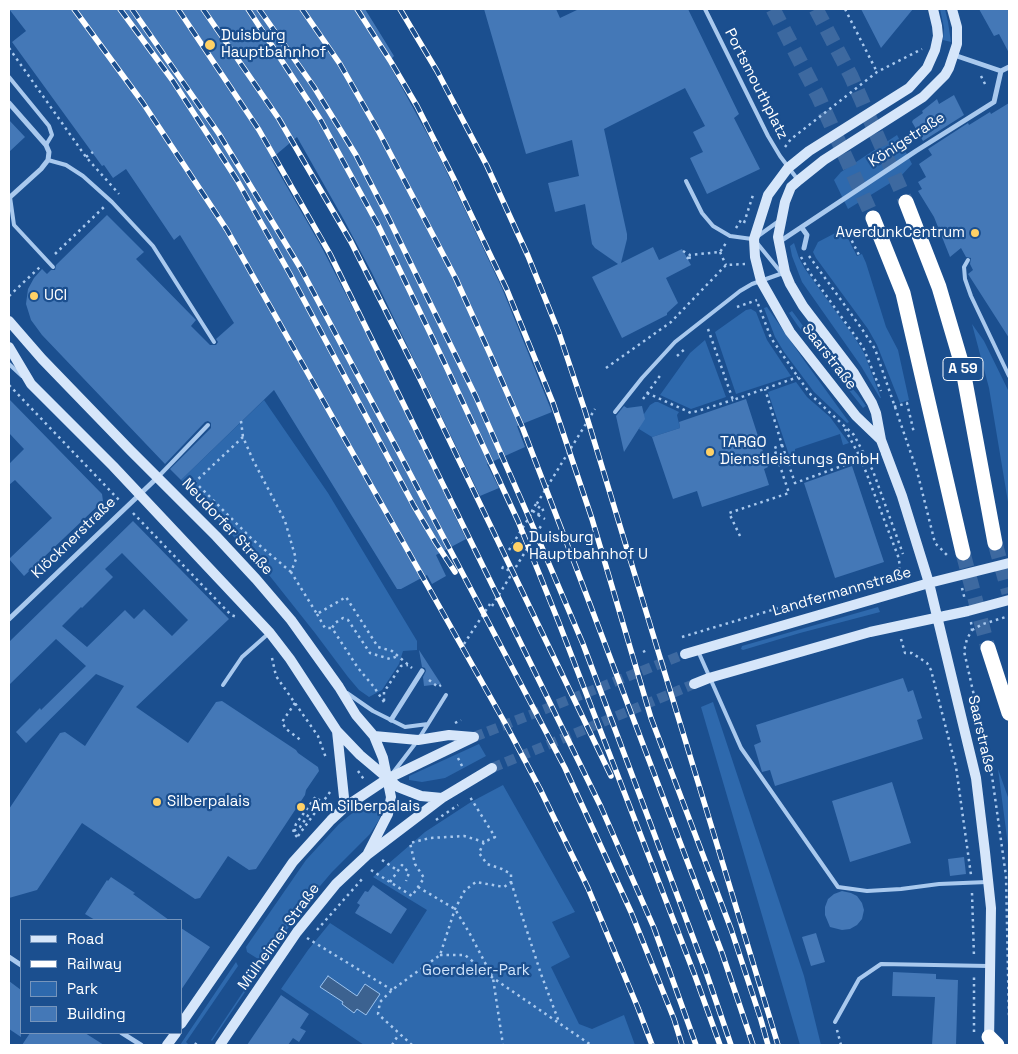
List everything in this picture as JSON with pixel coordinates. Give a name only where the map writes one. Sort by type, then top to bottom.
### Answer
[{"type":"highway","name":"A 59","points":[[906,202],[939,287],[962,365],[995,543]]},
{"type":"highway","name":"A 59","points":[[873,218],[903,293],[958,555]]},
{"type":"highway","points":[[988,648],[1009,713]]},
{"type":"main road","points":[[755,257],[754,239],[768,195],[788,168],[809,151],[909,88],[922,75],[931,61],[935,50],[937,26],[933,9]]},
{"type":"main road","points":[[952,9],[960,57]]},
{"type":"main road","name":"Königstraße","points":[[798,180],[824,160],[923,97],[940,82],[960,57]]},
{"type":"main road","points":[[778,242],[785,202],[791,187],[798,180]]},
{"type":"main road","name":"Saarstraße","points":[[778,242],[783,273],[803,306],[854,373],[872,403],[876,413],[881,440],[902,496],[938,617],[976,778],[991,908],[991,966],[987,1041]]},
{"type":"main road","name":"Saarstraße","points":[[755,257],[762,282],[790,332],[856,416],[881,440]]},
{"type":"main road","name":"Neudorfer Straße","points":[[9,321],[42,359],[256,579],[291,620],[339,687],[356,715],[374,736],[383,758],[391,797],[388,814],[367,855]]},
{"type":"main road","points":[[9,347],[31,384],[113,466],[138,495],[218,576],[270,633],[290,659],[337,731],[387,779],[409,792],[421,796],[442,798],[492,768]]},
{"type":"main road","name":"Landfermannstraße","points":[[685,654],[929,583],[1009,563]]},
{"type":"main road","points":[[694,684],[709,678],[870,632],[968,611],[1009,600]]},
{"type":"main road","points":[[337,731],[345,807]]},
{"type":"main road","points":[[374,736],[418,740],[449,735],[474,737],[387,779]]},
{"type":"main road","name":"Mülheimer Straße","points":[[182,1023],[293,862],[345,807],[387,779]]},
{"type":"main road","name":"Mülheimer Straße","points":[[220,1045],[297,932],[336,884],[367,855],[442,798]]},
{"type":"main road","points":[[167,1045],[175,1034]]},
{"type":"street","points":[[960,57],[1001,71],[1009,67]]},
{"type":"street","points":[[994,102],[1001,71]]},
{"type":"street","name":"Königstraße","points":[[778,242],[994,102]]},
{"type":"street","points":[[9,103],[46,145],[49,152],[48,160],[41,169],[9,198]]},
{"type":"street","points":[[802,228],[806,235],[804,248]]},
{"type":"street","name":"Klöcknerstraße","points":[[9,619],[158,477]]},
{"type":"street","points":[[391,720],[422,671]]},
{"type":"street","points":[[9,957],[20,964]]},
{"type":"street","points":[[124,1034],[141,1045]]},
{"type":"lane","name":"Portsmouthplatz","points":[[705,9],[768,136],[788,168],[798,180]]},
{"type":"lane","points":[[9,77],[49,126],[52,135],[46,145]]},
{"type":"lane","points":[[48,160],[66,165],[83,176],[112,202],[153,246],[214,342]]},
{"type":"lane","points":[[615,412],[642,378],[675,342],[740,291],[783,273],[754,239],[730,236],[713,226],[702,213],[686,181]]},
{"type":"lane","points":[[9,198],[14,225],[52,267]]},
{"type":"lane","points":[[754,239],[781,219]]},
{"type":"lane","points":[[968,260],[964,267],[965,279],[1009,376]]},
{"type":"lane","points":[[9,364],[31,384]]},
{"type":"lane","points":[[158,477],[208,425]]},
{"type":"lane","points":[[223,685],[242,657],[270,633]]},
{"type":"lane","points":[[698,649],[741,748],[838,888],[867,891],[939,884],[988,882]]},
{"type":"lane","points":[[339,687],[358,702],[405,727],[428,724]]},
{"type":"lane","points":[[387,779],[418,740],[446,695]]},
{"type":"lane","points":[[835,1022],[859,979],[881,964],[991,966]]},
{"type":"path","points":[[844,9],[877,72],[925,47],[935,50]]},
{"type":"path","points":[[9,48],[86,157],[120,195],[104,207],[9,296]]},
{"type":"path","points":[[974,61],[994,102]]},
{"type":"path","points":[[86,157],[92,152]]},
{"type":"path","points":[[846,229],[859,255]]},
{"type":"path","points":[[685,255],[689,257],[720,252],[730,236]]},
{"type":"path","points":[[804,248],[811,261],[875,349],[917,471],[935,543],[943,552],[958,555]]},
{"type":"path","points":[[683,251],[689,257],[689,262]]},
{"type":"path","points":[[720,252],[726,265]]},
{"type":"path","points":[[606,368],[671,322],[726,265],[745,264],[755,257]]},
{"type":"path","points":[[810,273],[863,348],[884,399]]},
{"type":"path","points":[[736,307],[757,300],[771,338],[798,377],[811,394],[854,435],[873,471],[903,554]]},
{"type":"path","points":[[701,334],[714,323]]},
{"type":"path","points":[[707,328],[733,400]]},
{"type":"path","points":[[676,357],[689,344]]},
{"type":"path","points":[[643,399],[663,372]]},
{"type":"path","points":[[647,393],[691,413],[798,377]]},
{"type":"path","points":[[9,385],[116,496]]},
{"type":"path","points":[[765,389],[795,483],[842,468],[861,459]]},
{"type":"path","points":[[889,403],[894,407]]},
{"type":"path","points":[[894,407],[907,403],[914,433]]},
{"type":"path","points":[[546,519],[536,505],[595,409]]},
{"type":"path","points":[[241,421],[243,437],[253,460],[285,521],[296,559],[291,572]]},
{"type":"path","points":[[682,637],[822,594],[893,580],[900,566],[898,556],[861,459],[843,426]]},
{"type":"path","points":[[509,550],[581,433]]},
{"type":"path","points":[[243,437],[195,482],[252,539],[291,572],[325,628],[332,628]]},
{"type":"path","points":[[740,536],[729,513],[789,493],[774,448],[782,445]]},
{"type":"path","points":[[533,512],[545,509]]},
{"type":"path","points":[[136,517],[231,614],[242,618]]},
{"type":"path","points":[[464,644],[541,526]]},
{"type":"path","points":[[502,569],[504,567],[513,573]]},
{"type":"path","points":[[318,614],[346,596],[378,647],[392,651],[398,656],[390,659],[370,653],[348,620],[342,618],[332,628]]},
{"type":"path","points":[[972,630],[983,624],[1009,616]]},
{"type":"path","points":[[332,628],[358,668],[384,702]]},
{"type":"path","points":[[260,641],[271,655],[276,676],[318,736],[328,763]]},
{"type":"path","points":[[642,652],[647,650]]},
{"type":"path","points":[[905,653],[912,654],[927,663],[931,670],[956,767],[972,883],[974,966],[987,1041]]},
{"type":"path","points":[[384,702],[383,695],[401,666],[407,666],[410,670]]},
{"type":"path","points":[[384,702],[387,697]]},
{"type":"path","points":[[384,702],[390,700]]},
{"type":"path","points":[[295,703],[282,722],[286,729],[302,741]]},
{"type":"path","points":[[456,753],[463,768]]},
{"type":"path","points":[[293,832],[297,837],[331,791]]},
{"type":"path","points":[[293,832],[296,824],[316,796]]},
{"type":"path","points":[[470,797],[495,837],[484,842],[479,853],[487,864],[510,874],[547,992],[560,1024]]},
{"type":"path","points":[[293,832],[300,827],[320,798]]},
{"type":"path","points":[[398,870],[382,860],[371,870],[412,896],[424,878],[415,864],[410,843],[430,838],[464,836],[484,842]]},
{"type":"path","points":[[390,882],[402,865],[409,873],[406,881]]},
{"type":"path","points":[[315,932],[364,876]]},
{"type":"path","points":[[412,1045],[378,1014],[380,1002],[392,990],[440,955],[455,909],[465,890],[476,882],[504,887],[511,882]]},
{"type":"path","points":[[418,887],[455,909],[493,978],[503,1045]]},
{"type":"path","points":[[297,932],[392,990]]},
{"type":"path","points":[[440,955],[465,955],[493,978],[591,1045]]},
{"type":"path","points":[[835,1022],[842,1045]]},
{"type":"path","points":[[392,1045],[399,1034]]},
{"type":"path","points":[[195,1045],[198,1040]]},
{"type":"green space","points":[[940,9],[945,9],[951,42],[943,40],[944,28]]},
{"type":"green space","points":[[897,135],[912,164],[900,177],[848,209],[834,180],[841,172]]},
{"type":"green space","points":[[843,229],[857,256],[862,254],[866,263],[886,327],[898,350],[909,400],[900,403],[877,345],[868,329],[813,252],[818,242]]},
{"type":"green space","points":[[794,243],[805,269],[864,353],[881,398],[802,282],[792,256],[790,246]]},
{"type":"green space","points":[[767,307],[849,422],[847,423],[814,392],[784,352],[775,337],[764,308]]},
{"type":"green space","points":[[751,309],[756,312],[767,340],[791,376],[736,394],[715,332],[746,310]]},
{"type":"green space","points":[[792,311],[829,361],[866,406],[863,408],[798,326],[789,313]]},
{"type":"green space","points":[[972,324],[984,341],[1009,392],[1009,508],[989,388]]},
{"type":"green space","points":[[705,340],[726,397],[691,409],[660,395],[690,353]]},
{"type":"green space","points":[[796,382],[807,397],[830,417],[849,443],[843,445],[840,434],[795,449],[795,453],[789,455],[768,392]]},
{"type":"green space","points":[[264,400],[328,493],[417,641],[417,650],[403,651],[399,664],[382,690],[369,697],[359,690],[348,677],[269,575],[181,480]]},
{"type":"green space","points":[[655,402],[679,412],[677,415],[680,428],[652,437],[639,429],[644,414],[650,405]]},
{"type":"green space","points":[[878,607],[880,612],[741,649],[742,646]]},
{"type":"green space","points":[[713,702],[804,976],[821,1045],[800,1045],[701,707]]},
{"type":"green space","points":[[479,744],[486,756],[445,778],[422,782],[409,780],[409,776]]},
{"type":"green space","points":[[998,769],[1009,800],[1009,853]]},
{"type":"green space","name":"Goerdeler-Park","points":[[503,785],[575,912],[552,922],[570,957],[551,967],[579,1024],[592,1029],[624,1015],[635,1045],[364,1045],[281,989],[308,950],[330,923],[393,964],[427,910],[373,877],[425,832],[471,802]]},
{"type":"green space","points":[[367,801],[372,807],[382,809],[379,820],[370,834],[332,872],[303,906],[212,1041],[263,962],[247,952],[246,947],[306,860],[339,824]]},
{"type":"green space","points":[[236,962],[238,966],[186,1042],[188,1044],[180,1045]]},
{"type":"shaded area","points":[[328,976],[357,996],[365,984],[380,994],[366,1015],[357,1009],[354,1013],[342,1004],[343,1002],[320,987]]},
{"type":"building","points":[[9,9],[365,9],[394,56],[388,62],[436,150],[502,288],[552,412],[517,426],[525,447],[487,464],[499,488],[480,496],[372,273],[297,137],[271,159],[321,246],[391,382],[466,539],[436,555],[446,576],[432,584],[427,575],[401,589],[397,589],[274,390],[181,480],[170,469],[211,428],[211,423],[205,422],[165,464],[42,335],[31,320],[26,304],[28,289],[42,269],[47,274],[51,270],[55,270],[56,265],[107,215],[144,252],[136,259],[196,320],[191,326],[210,345],[216,345],[218,342],[216,339],[234,323],[180,235],[174,240],[126,169],[113,178],[104,165],[102,166],[12,42],[26,31]]},
{"type":"building","points":[[484,9],[556,9],[560,18],[579,9],[688,9],[739,114],[734,118],[760,169],[707,194],[690,158],[703,152],[693,132],[705,126],[685,88],[604,129],[627,234],[621,263],[653,247],[659,260],[682,249],[691,265],[666,278],[678,303],[667,315],[622,338],[592,277],[618,264],[592,244],[585,204],[555,212],[548,183],[579,176],[572,140],[526,154]]},
{"type":"building","points":[[861,9],[913,9],[881,48]]},
{"type":"building","points":[[979,9],[1009,9],[1009,53],[999,34],[994,36]]},
{"type":"building","points":[[954,95],[964,115],[923,141],[912,122],[913,120],[937,99],[939,104]]},
{"type":"building","name":"AverdunkCentrum","points":[[1009,103],[1009,338],[968,274],[973,270],[970,264],[971,258],[966,257],[961,248],[950,257],[934,217],[918,191],[922,189],[918,182],[926,177],[919,164],[932,155],[928,149],[968,123],[969,125]]},
{"type":"building","points":[[9,120],[25,137],[9,152]]},
{"type":"building","points":[[9,399],[102,494],[103,501],[24,576],[9,559],[52,518],[15,480],[9,485],[9,464],[24,449],[9,433]]},
{"type":"building","name":"TARGO Dienstleistungs GmbH","points":[[746,399],[768,467],[764,469],[769,485],[702,507],[697,491],[673,499],[652,437],[680,428],[679,422]]},
{"type":"building","points":[[624,406],[627,408],[642,406],[645,419],[624,452],[616,416]]},
{"type":"building","name":"TARGO Dienstleistungs GmbH","points":[[852,466],[884,562],[835,578],[804,483]]},
{"type":"building","name":"Silberpalais","points":[[133,521],[229,619],[136,707],[188,743],[216,702],[222,701],[296,750],[318,767],[319,771],[256,869],[249,870],[228,856],[200,898],[195,899],[82,823],[37,890],[9,898],[9,809],[60,733],[65,732],[85,746],[124,686],[96,674],[26,743],[16,732],[86,666],[56,639],[9,685],[9,642]],"holes":[[[122,553],[188,620],[172,636],[144,609],[134,619],[125,610],[87,647],[62,626],[113,577],[105,569]]]},
{"type":"building","points":[[419,650],[441,684],[424,686],[423,677],[426,671],[422,667]]},
{"type":"building","points":[[903,678],[908,692],[913,690],[922,718],[917,720],[923,739],[775,786],[770,770],[762,772],[754,745],[761,742],[756,725]]},
{"type":"building","points":[[892,782],[911,843],[850,862],[832,801]]},
{"type":"building","points":[[964,857],[966,874],[950,876],[948,859]]},
{"type":"building","points":[[111,877],[168,919],[93,919],[85,914]]},
{"type":"building","points":[[373,885],[407,909],[391,934],[355,913],[360,905],[357,903],[365,891],[368,892]]},
{"type":"building","points":[[842,891],[857,896],[864,910],[862,919],[857,925],[850,929],[842,930],[830,927],[825,915],[825,907],[828,899]]},
{"type":"building","points":[[182,929],[210,947],[182,989]]},
{"type":"building","points":[[816,933],[825,962],[811,966],[802,937]]},
{"type":"building","points":[[893,972],[936,974],[936,979],[958,980],[956,1045],[932,1045],[935,997],[892,996]]},
{"type":"building","points":[[9,981],[20,989],[21,1037],[9,1029]]},
{"type":"building","points":[[281,995],[309,1014],[300,1028],[306,1031],[299,1042],[293,1038],[288,1045],[247,1045]]},
{"type":"building","points":[[29,1034],[87,1034],[104,1045],[22,1045]]},
{"type":"tunnel","points":[[773,9],[818,96],[873,218]]},
{"type":"tunnel","points":[[816,9],[851,76],[906,202]]},
{"type":"tunnel","points":[[995,543],[1009,593]]},
{"type":"tunnel","points":[[963,553],[988,648]]},
{"type":"tunnel","points":[[474,737],[685,654]]},
{"type":"tunnel","points":[[492,768],[694,684]]},
{"type":"railway","points":[[74,9],[143,103],[227,230],[505,723],[540,789],[588,888],[652,1045]]},
{"type":"railway","points":[[120,9],[173,81],[237,180],[290,274],[414,506],[455,572]]},
{"type":"railway","points":[[132,9],[219,134],[301,269],[396,447],[565,768],[631,912],[674,1019],[682,1045]]},
{"type":"railway","points":[[178,9],[259,130],[330,254],[601,807],[654,928],[696,1045]]},
{"type":"railway","points":[[203,9],[279,119],[351,242],[418,375],[611,776]]},
{"type":"railway","points":[[248,9],[320,119],[378,225],[518,521],[559,623],[720,1045]]},
{"type":"railway","points":[[259,9],[314,87],[356,155],[476,397],[583,644],[706,972],[731,1045]]},
{"type":"railway","points":[[302,9],[340,64],[380,134],[456,279],[523,429],[722,953],[753,1045]]},
{"type":"railway","points":[[357,9],[417,106],[453,177],[507,290],[553,403],[592,519],[651,718],[731,929],[768,1045]]},
{"type":"railway","points":[[400,9],[437,71],[487,166],[528,256],[559,333],[585,411],[778,1045]]},
{"type":"place","name":"Duisburg Hauptbahnhof","points":[[210,45]]},
{"type":"place","name":"AverdunkCentrum","points":[[975,233]]},
{"type":"place","name":"UCI","points":[[34,296]]},
{"type":"place","name":"TARGO Dienstleistungs GmbH","points":[[710,452]]},
{"type":"place","name":"Duisburg Hauptbahnhof U","points":[[518,547]]},
{"type":"place","name":"Silberpalais","points":[[157,802]]},
{"type":"place","name":"Am Silberpalais","points":[[301,807]]}]
